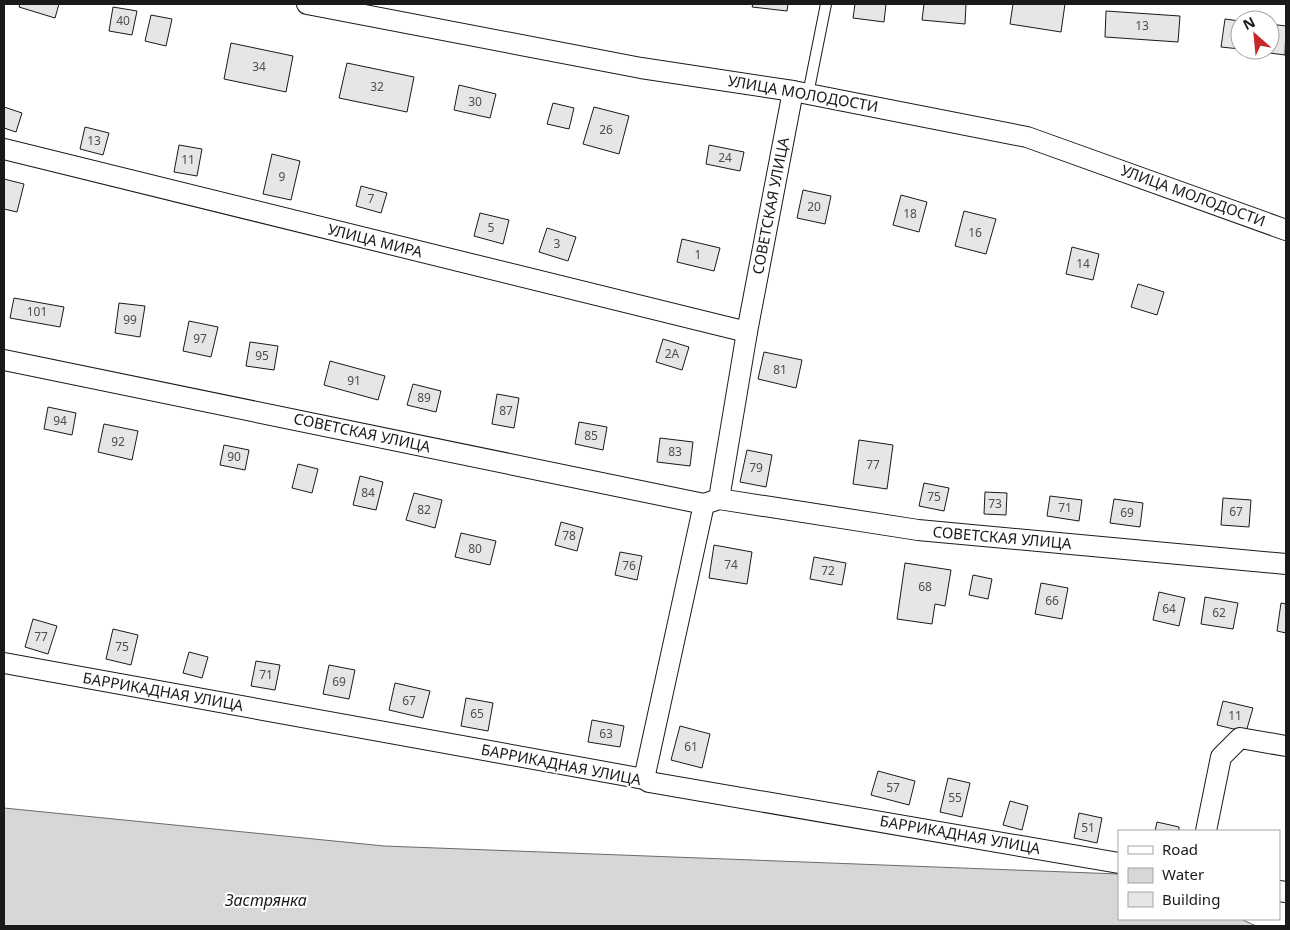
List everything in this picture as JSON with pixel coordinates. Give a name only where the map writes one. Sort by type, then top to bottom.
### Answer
[{"type":"street","name":"УЛИЦА МОЛОДОСТИ","points":[[312,4],[641,68],[801,92],[1027,137],[1286,230]]},
{"type":"street","name":"СОВЕТСКАЯ УЛИЦА","points":[[711,502],[801,92]]},
{"type":"street","name":"УЛИЦА МИРА","points":[[4,149],[747,332]]},
{"type":"street","name":"СОВЕТСКАЯ УЛИЦА","points":[[4,360],[711,502],[918,530],[1286,564]]},
{"type":"street","points":[[644,779],[711,502]]},
{"type":"street","name":"БАРРИКАДНАЯ УЛИЦА","points":[[4,663],[644,779],[649,782],[1118,862]]},
{"type":"street","points":[[1206,830],[1221,757],[1240,738],[1286,746]]},
{"type":"lane","points":[[801,92],[826,4]]},
{"type":"water","name":"Застрянка","points":[[4,808],[384,846],[1118,874],[1118,920],[1243,920],[1256,926],[4,926]]},
{"type":"building","points":[[20,4],[59,4],[55,18],[19,7]]},
{"type":"building","points":[[753,4],[788,4],[787,11],[752,7]]},
{"type":"building","points":[[855,4],[886,4],[884,22],[853,18]]},
{"type":"building","points":[[924,4],[966,4],[965,24],[922,20]]},
{"type":"building","points":[[1013,4],[1065,4],[1061,32],[1010,24]]},
{"type":"building","points":[[113,7],[137,11],[132,35],[109,31]]},
{"type":"building","points":[[1106,11],[1180,16],[1178,42],[1105,37]]},
{"type":"building","points":[[151,15],[172,19],[166,46],[145,41]]},
{"type":"building","points":[[1225,19],[1230,20],[1230,48],[1221,47]]},
{"type":"building","points":[[1280,25],[1286,26],[1285,55],[1280,54]]},
{"type":"building","points":[[231,43],[293,56],[286,92],[224,79]]},
{"type":"building","points":[[347,63],[414,77],[407,112],[339,98]]},
{"type":"building","points":[[459,85],[496,94],[490,118],[454,110]]},
{"type":"building","points":[[553,103],[574,108],[569,129],[547,124]]},
{"type":"building","points":[[4,107],[22,113],[16,132],[4,128]]},
{"type":"building","points":[[594,107],[629,116],[619,154],[583,144]]},
{"type":"building","points":[[85,127],[109,133],[103,155],[80,149]]},
{"type":"building","points":[[179,145],[202,149],[197,176],[174,172]]},
{"type":"building","points":[[709,145],[744,152],[740,171],[706,164]]},
{"type":"building","points":[[272,154],[300,161],[291,200],[263,194]]},
{"type":"building","points":[[4,179],[24,184],[17,212],[4,209]]},
{"type":"building","points":[[361,186],[387,193],[381,213],[356,206]]},
{"type":"building","points":[[803,190],[831,196],[825,224],[797,218]]},
{"type":"building","points":[[901,195],[927,202],[919,232],[893,225]]},
{"type":"building","points":[[964,211],[996,219],[986,254],[955,246]]},
{"type":"building","points":[[480,213],[509,220],[503,244],[474,236]]},
{"type":"building","points":[[547,228],[576,237],[568,261],[539,252]]},
{"type":"building","points":[[682,239],[720,248],[714,271],[677,262]]},
{"type":"building","points":[[1072,247],[1099,254],[1093,280],[1066,274]]},
{"type":"building","points":[[1138,284],[1164,292],[1157,315],[1131,307]]},
{"type":"building","points":[[14,298],[64,307],[60,327],[10,318]]},
{"type":"building","points":[[119,303],[145,306],[140,337],[115,333]]},
{"type":"building","points":[[189,321],[218,327],[211,357],[183,351]]},
{"type":"building","points":[[663,339],[689,347],[682,370],[656,362]]},
{"type":"building","points":[[250,342],[278,346],[274,370],[246,366]]},
{"type":"building","points":[[764,352],[802,360],[796,388],[758,379]]},
{"type":"building","points":[[330,361],[385,376],[378,400],[324,385]]},
{"type":"building","points":[[413,384],[441,391],[436,412],[407,405]]},
{"type":"building","points":[[497,394],[519,398],[514,428],[492,424]]},
{"type":"building","points":[[48,407],[76,413],[72,435],[44,429]]},
{"type":"building","points":[[579,422],[607,427],[603,450],[575,444]]},
{"type":"building","points":[[104,424],[138,431],[132,460],[98,452]]},
{"type":"building","points":[[660,438],[693,442],[690,466],[657,462]]},
{"type":"building","points":[[859,440],[893,445],[887,489],[853,484]]},
{"type":"building","points":[[224,445],[249,450],[245,470],[220,465]]},
{"type":"building","points":[[747,450],[772,455],[766,487],[740,482]]},
{"type":"building","points":[[298,464],[318,469],[312,493],[292,488]]},
{"type":"building","points":[[360,476],[383,482],[376,510],[353,505]]},
{"type":"building","points":[[924,483],[949,488],[944,511],[919,506]]},
{"type":"building","points":[[985,492],[1007,493],[1006,515],[984,514]]},
{"type":"building","points":[[414,493],[442,500],[435,528],[406,520]]},
{"type":"building","points":[[1050,496],[1082,500],[1079,521],[1047,516]]},
{"type":"building","points":[[1223,498],[1251,500],[1249,527],[1221,525]]},
{"type":"building","points":[[1114,499],[1143,503],[1140,527],[1110,523]]},
{"type":"building","points":[[561,522],[583,528],[577,551],[555,545]]},
{"type":"building","points":[[461,533],[496,541],[490,565],[455,557]]},
{"type":"building","points":[[714,545],[752,552],[747,584],[709,578]]},
{"type":"building","points":[[620,552],[642,556],[637,580],[615,575]]},
{"type":"building","points":[[814,557],[846,563],[842,585],[810,579]]},
{"type":"building","points":[[905,563],[951,570],[945,606],[935,604],[932,624],[897,619]]},
{"type":"building","points":[[973,575],[992,579],[988,599],[969,595]]},
{"type":"building","points":[[1041,583],[1068,588],[1062,619],[1035,614]]},
{"type":"building","points":[[1159,592],[1185,598],[1179,626],[1153,620]]},
{"type":"building","points":[[1205,597],[1238,603],[1233,629],[1201,624]]},
{"type":"building","points":[[1281,603],[1286,604],[1286,633],[1277,631]]},
{"type":"building","points":[[33,619],[57,626],[48,654],[25,647]]},
{"type":"building","points":[[113,629],[138,635],[131,665],[106,659]]},
{"type":"building","points":[[189,652],[208,657],[202,678],[183,673]]},
{"type":"building","points":[[256,661],[280,665],[275,690],[251,686]]},
{"type":"building","points":[[329,665],[355,670],[349,699],[323,694]]},
{"type":"building","points":[[395,683],[430,691],[423,718],[389,710]]},
{"type":"building","points":[[466,698],[493,703],[488,731],[461,726]]},
{"type":"building","points":[[1223,701],[1253,708],[1246,732],[1217,725]]},
{"type":"building","points":[[592,720],[624,726],[620,747],[588,742]]},
{"type":"building","points":[[680,726],[710,734],[702,768],[671,760]]},
{"type":"building","points":[[878,771],[915,781],[909,805],[871,795]]},
{"type":"building","points":[[948,778],[970,783],[962,817],[940,812]]},
{"type":"building","points":[[1010,801],[1028,806],[1022,830],[1003,825]]},
{"type":"building","points":[[1079,813],[1102,818],[1097,843],[1074,838]]},
{"type":"building","points":[[1157,822],[1179,827],[1179,830],[1155,830]]}]
